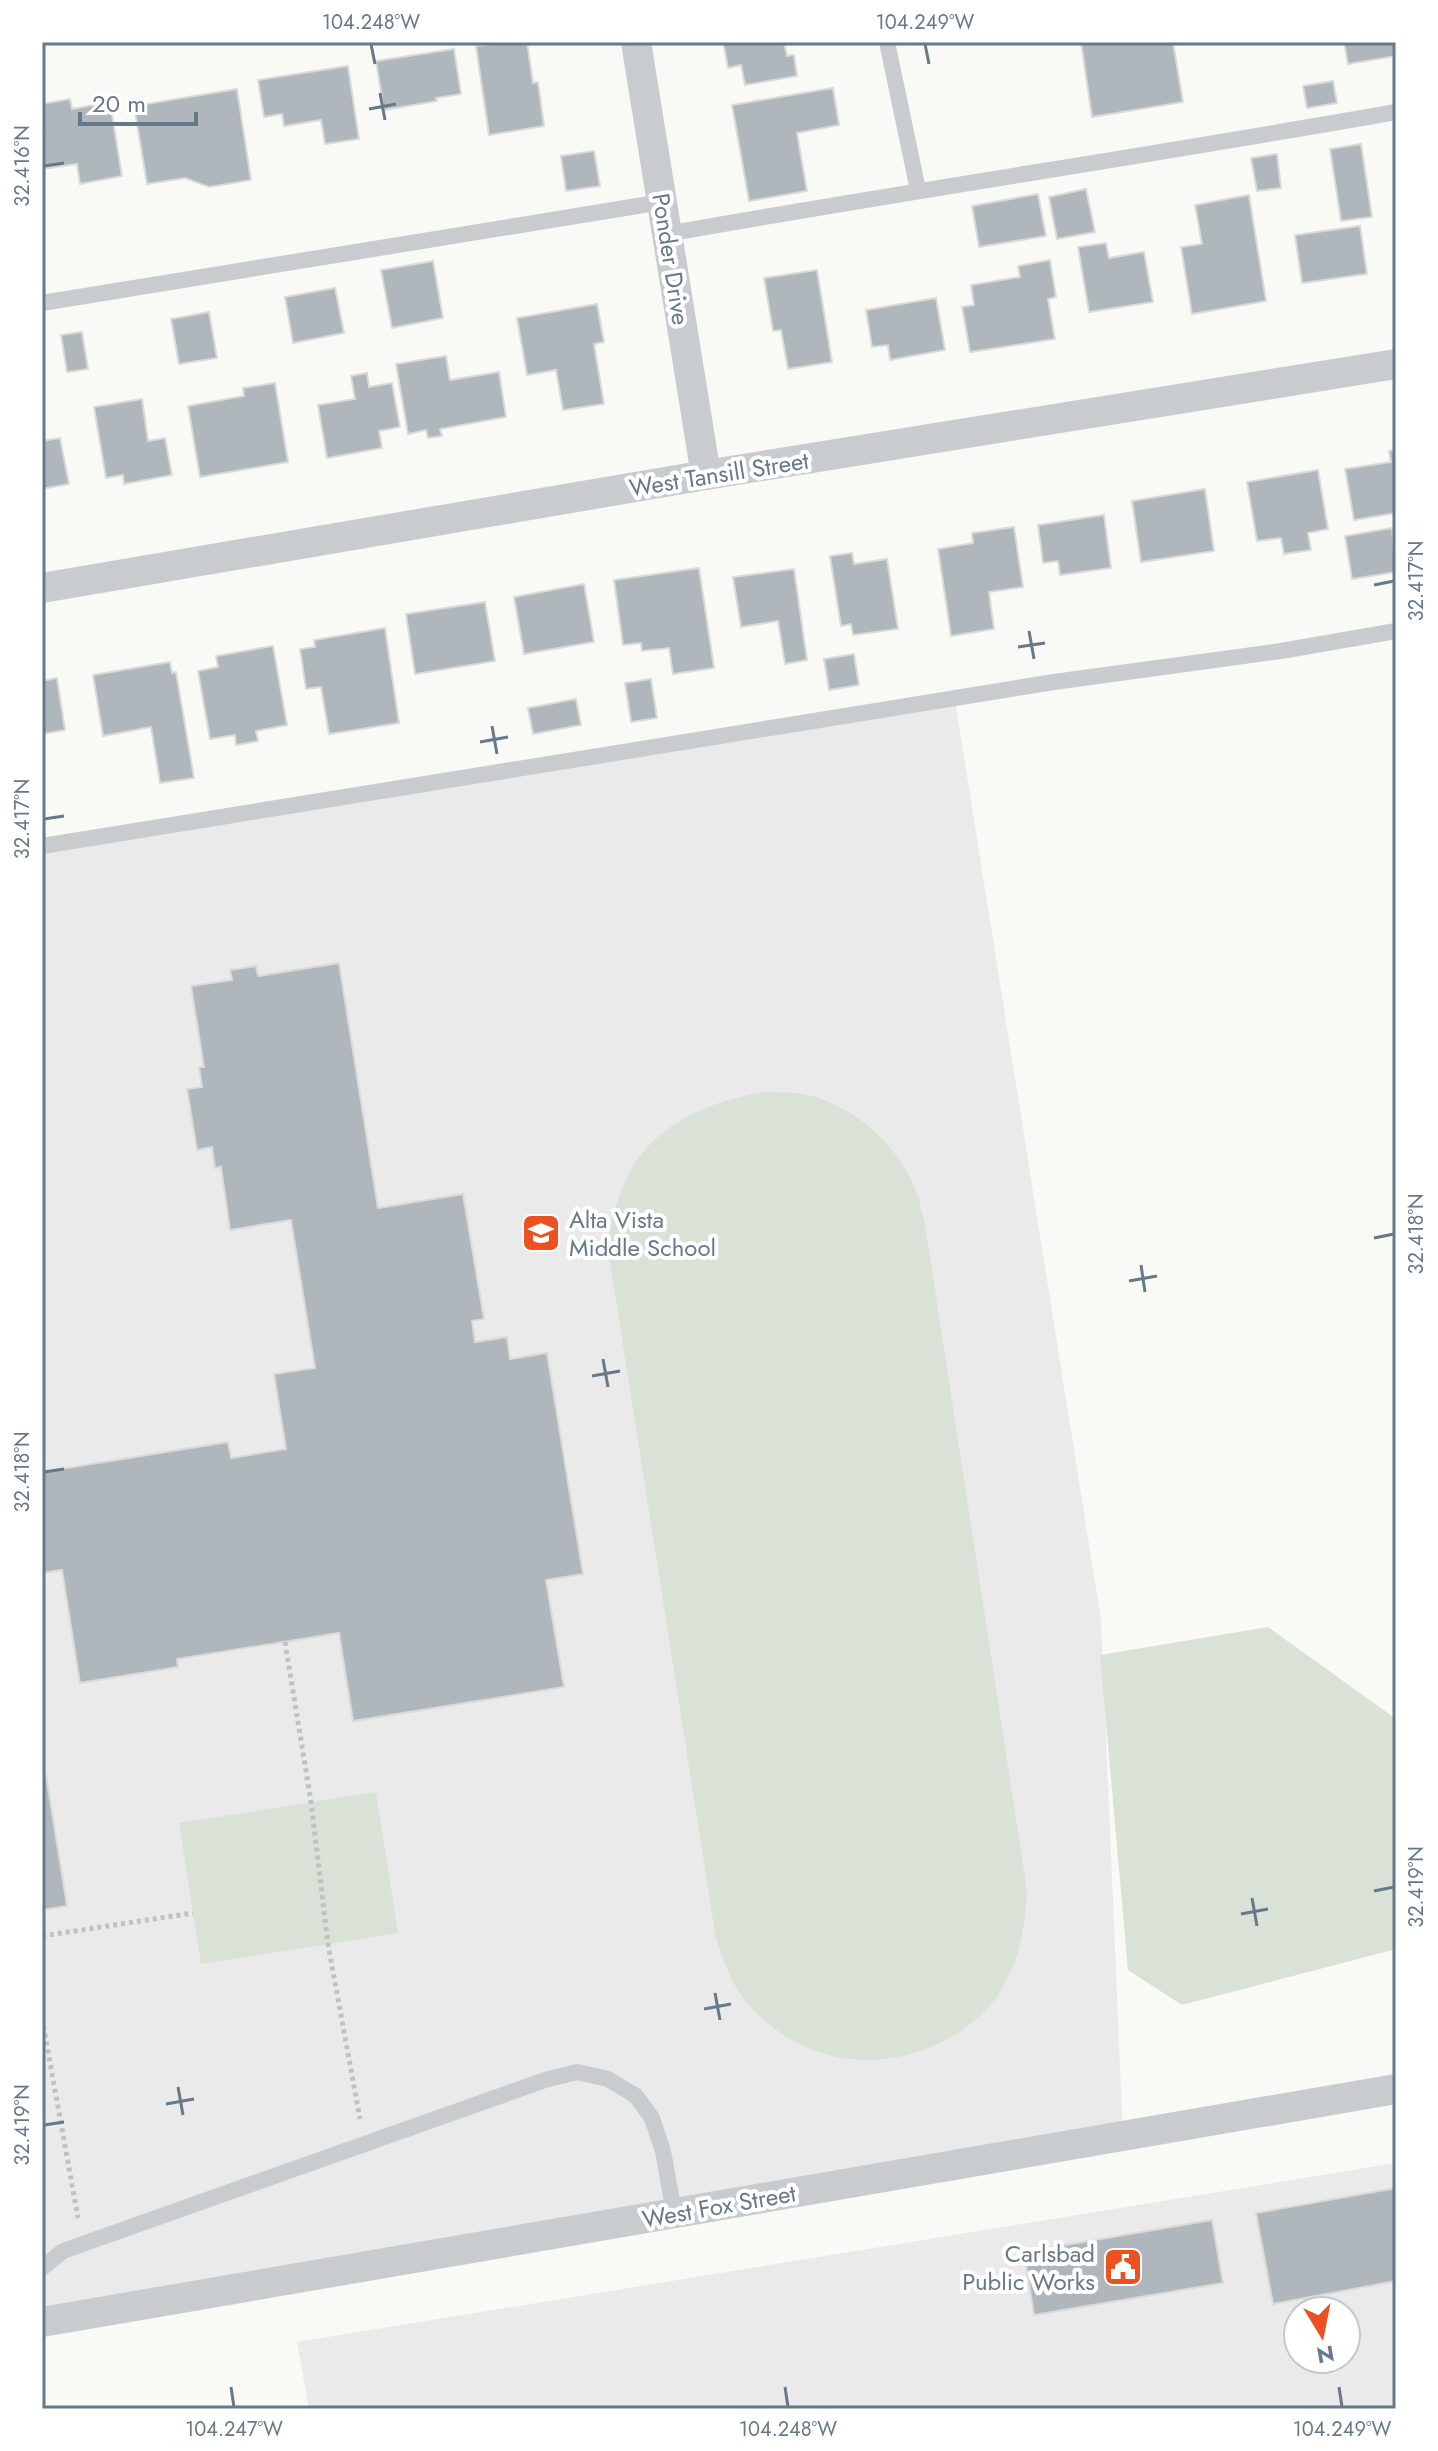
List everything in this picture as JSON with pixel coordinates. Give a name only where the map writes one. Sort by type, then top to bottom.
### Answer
[{"type":"street","name":"Ponder Drive","points":[[636,42],[706,475]]},
{"type":"street","name":"West Tansill Street","points":[[42,588],[706,475],[1396,364]]},
{"type":"street","name":"West Fox Street","points":[[42,2322],[1396,2089]]},
{"type":"lane","points":[[887,42],[918,190]]},
{"type":"lane","points":[[666,234],[1396,112]]},
{"type":"lane","points":[[42,303],[662,202]]},
{"type":"lane","points":[[42,846],[1054,682],[1281,651],[1396,631]]},
{"type":"lane","points":[[42,2268],[63,2251],[545,2080],[577,2072],[608,2079],[636,2096],[652,2118],[663,2151],[674,2213]]},
{"type":"path","points":[[285,1642],[311,1802],[328,1944],[364,2144]]},
{"type":"path","points":[[42,1936],[193,1913]]},
{"type":"path","points":[[42,2018],[83,2244]]},
{"type":"shaded area","name":"Alta Vista Middle School","points":[[955,700],[1101,1620],[1123,2136],[42,2322],[42,846]]},
{"type":"shaded area","points":[[765,1092],[816,1097],[853,1115],[885,1142],[899,1159],[918,1198],[926,1231],[1027,1891],[1017,1954],[1001,1990],[991,2004],[953,2036],[927,2049],[899,2057],[872,2060],[845,2058],[818,2052],[793,2041],[769,2025],[742,1997],[716,1939],[607,1243],[628,1175],[659,1136],[674,1124],[708,1107]]},
{"type":"shaded area","points":[[1268,1627],[1396,1719],[1396,1949],[1182,2005],[1128,1970],[1100,1655]]},
{"type":"shaded area","points":[[376,1792],[398,1933],[201,1964],[179,1823]]},
{"type":"shaded area","points":[[1396,2163],[1396,2409],[309,2409],[297,2342]]},
{"type":"building","points":[[527,42],[533,83],[538,82],[544,126],[489,135],[476,46]]},
{"type":"building","points":[[723,42],[784,42],[787,56],[794,55],[797,76],[745,85],[741,65],[728,68]]},
{"type":"building","points":[[1081,42],[1173,42],[1183,102],[1092,117]]},
{"type":"building","points":[[1344,42],[1396,42],[1396,56],[1348,64]]},
{"type":"building","points":[[454,49],[461,94],[384,110],[376,61]]},
{"type":"building","points":[[348,66],[359,139],[325,144],[321,120],[284,126],[282,114],[264,117],[258,80]]},
{"type":"building","points":[[1333,81],[1337,103],[1307,108],[1303,86]]},
{"type":"building","points":[[833,88],[839,125],[797,133],[807,191],[749,201],[732,105]]},
{"type":"building","points":[[237,89],[251,180],[209,187],[185,178],[147,184],[134,106]]},
{"type":"building","points":[[70,99],[72,109],[110,102],[122,176],[80,184],[77,164],[42,169],[42,104]]},
{"type":"building","points":[[1361,144],[1372,217],[1341,221],[1330,149]]},
{"type":"building","points":[[594,151],[600,186],[566,191],[561,156]]},
{"type":"building","points":[[1277,154],[1281,188],[1257,191],[1251,158]]},
{"type":"building","points":[[1086,189],[1095,232],[1057,239],[1049,197]]},
{"type":"building","points":[[1038,194],[1046,236],[979,247],[972,206]]},
{"type":"building","points":[[1249,195],[1266,301],[1192,314],[1181,247],[1202,244],[1195,205]]},
{"type":"building","points":[[1360,226],[1367,274],[1302,283],[1295,235]]},
{"type":"building","points":[[1106,243],[1109,258],[1144,252],[1153,302],[1089,312],[1078,247]]},
{"type":"building","points":[[1050,260],[1056,297],[1048,299],[1055,339],[970,352],[962,307],[974,305],[971,285],[1020,277],[1018,266]]},
{"type":"building","points":[[433,261],[443,318],[392,328],[381,270]]},
{"type":"building","points":[[817,270],[832,362],[788,369],[781,330],[773,331],[764,278]]},
{"type":"building","points":[[335,288],[344,333],[293,343],[285,297]]},
{"type":"building","points":[[936,298],[945,350],[890,360],[888,345],[872,347],[866,310]]},
{"type":"building","points":[[597,304],[604,342],[594,344],[604,404],[563,410],[556,370],[527,375],[517,318]]},
{"type":"building","points":[[209,312],[217,358],[179,364],[171,319]]},
{"type":"building","points":[[82,332],[88,369],[67,372],[61,335]]},
{"type":"building","points":[[446,356],[450,380],[499,372],[506,417],[440,429],[442,436],[428,438],[426,430],[408,434],[396,364]]},
{"type":"building","points":[[367,373],[369,387],[392,383],[400,427],[379,431],[382,448],[327,458],[318,405],[355,399],[351,376]]},
{"type":"building","points":[[275,383],[288,462],[200,477],[188,406],[244,396],[243,388]]},
{"type":"building","points":[[142,399],[148,441],[165,438],[172,475],[124,484],[123,475],[106,478],[94,407]]},
{"type":"building","points":[[60,438],[69,484],[42,489],[42,441]]},
{"type":"building","points":[[1396,449],[1396,513],[1354,520],[1345,469],[1391,462],[1389,451]]},
{"type":"building","points":[[1318,470],[1328,529],[1308,533],[1311,550],[1284,554],[1281,538],[1257,541],[1247,482]]},
{"type":"building","points":[[1205,489],[1214,551],[1141,562],[1132,501]]},
{"type":"building","points":[[1104,515],[1111,568],[1060,575],[1058,561],[1043,563],[1038,525]]},
{"type":"building","points":[[1014,527],[1023,587],[989,592],[994,629],[951,636],[938,549],[973,543],[972,533]]},
{"type":"building","points":[[1392,528],[1396,572],[1352,579],[1345,536]]},
{"type":"building","points":[[852,553],[854,564],[887,559],[898,629],[853,635],[851,624],[841,626],[830,556]]},
{"type":"building","points":[[699,568],[714,668],[673,674],[669,648],[642,651],[641,643],[623,645],[614,580]]},
{"type":"building","points":[[794,569],[807,660],[785,664],[778,621],[741,627],[733,577]]},
{"type":"building","points":[[584,584],[594,642],[524,654],[514,597]]},
{"type":"building","points":[[485,602],[495,661],[415,674],[406,614]]},
{"type":"building","points":[[385,628],[399,723],[329,734],[321,687],[306,689],[300,649],[315,647],[314,640]]},
{"type":"building","points":[[273,646],[287,725],[256,731],[258,741],[236,745],[235,735],[210,739],[198,671],[218,667],[216,656]]},
{"type":"building","points":[[854,654],[859,685],[829,690],[824,659]]},
{"type":"building","points":[[170,662],[172,673],[176,672],[194,778],[160,783],[151,727],[103,736],[93,675]]},
{"type":"building","points":[[57,678],[65,730],[42,734],[42,681]]},
{"type":"building","points":[[651,679],[657,718],[631,722],[625,683]]},
{"type":"building","points":[[576,699],[581,725],[533,734],[528,708]]},
{"type":"building","points":[[339,963],[378,1208],[463,1194],[484,1319],[472,1321],[475,1342],[507,1337],[510,1359],[547,1353],[583,1574],[546,1580],[564,1687],[353,1721],[339,1633],[177,1659],[178,1667],[80,1683],[62,1570],[42,1573],[42,1472],[228,1442],[231,1458],[286,1449],[274,1374],[315,1368],[291,1220],[230,1230],[221,1167],[215,1168],[212,1147],[197,1150],[187,1089],[202,1087],[199,1067],[204,1067],[191,986],[232,980],[230,970],[256,966],[258,976]]},
{"type":"building","points":[[42,1750],[67,1906],[42,1910]]},
{"type":"building","points":[[1396,2188],[1396,2281],[1321,2295],[1282,2295],[1282,2302],[1273,2304],[1256,2213]]},
{"type":"building","name":"Carlsbad Public Works","points":[[1212,2220],[1223,2283],[1034,2315],[1024,2252]]},
{"type":"place","name":"Alta Vista Middle School","points":[[541,1233]]},
{"type":"place","name":"Carlsbad Public Works","points":[[1123,2267]]}]
